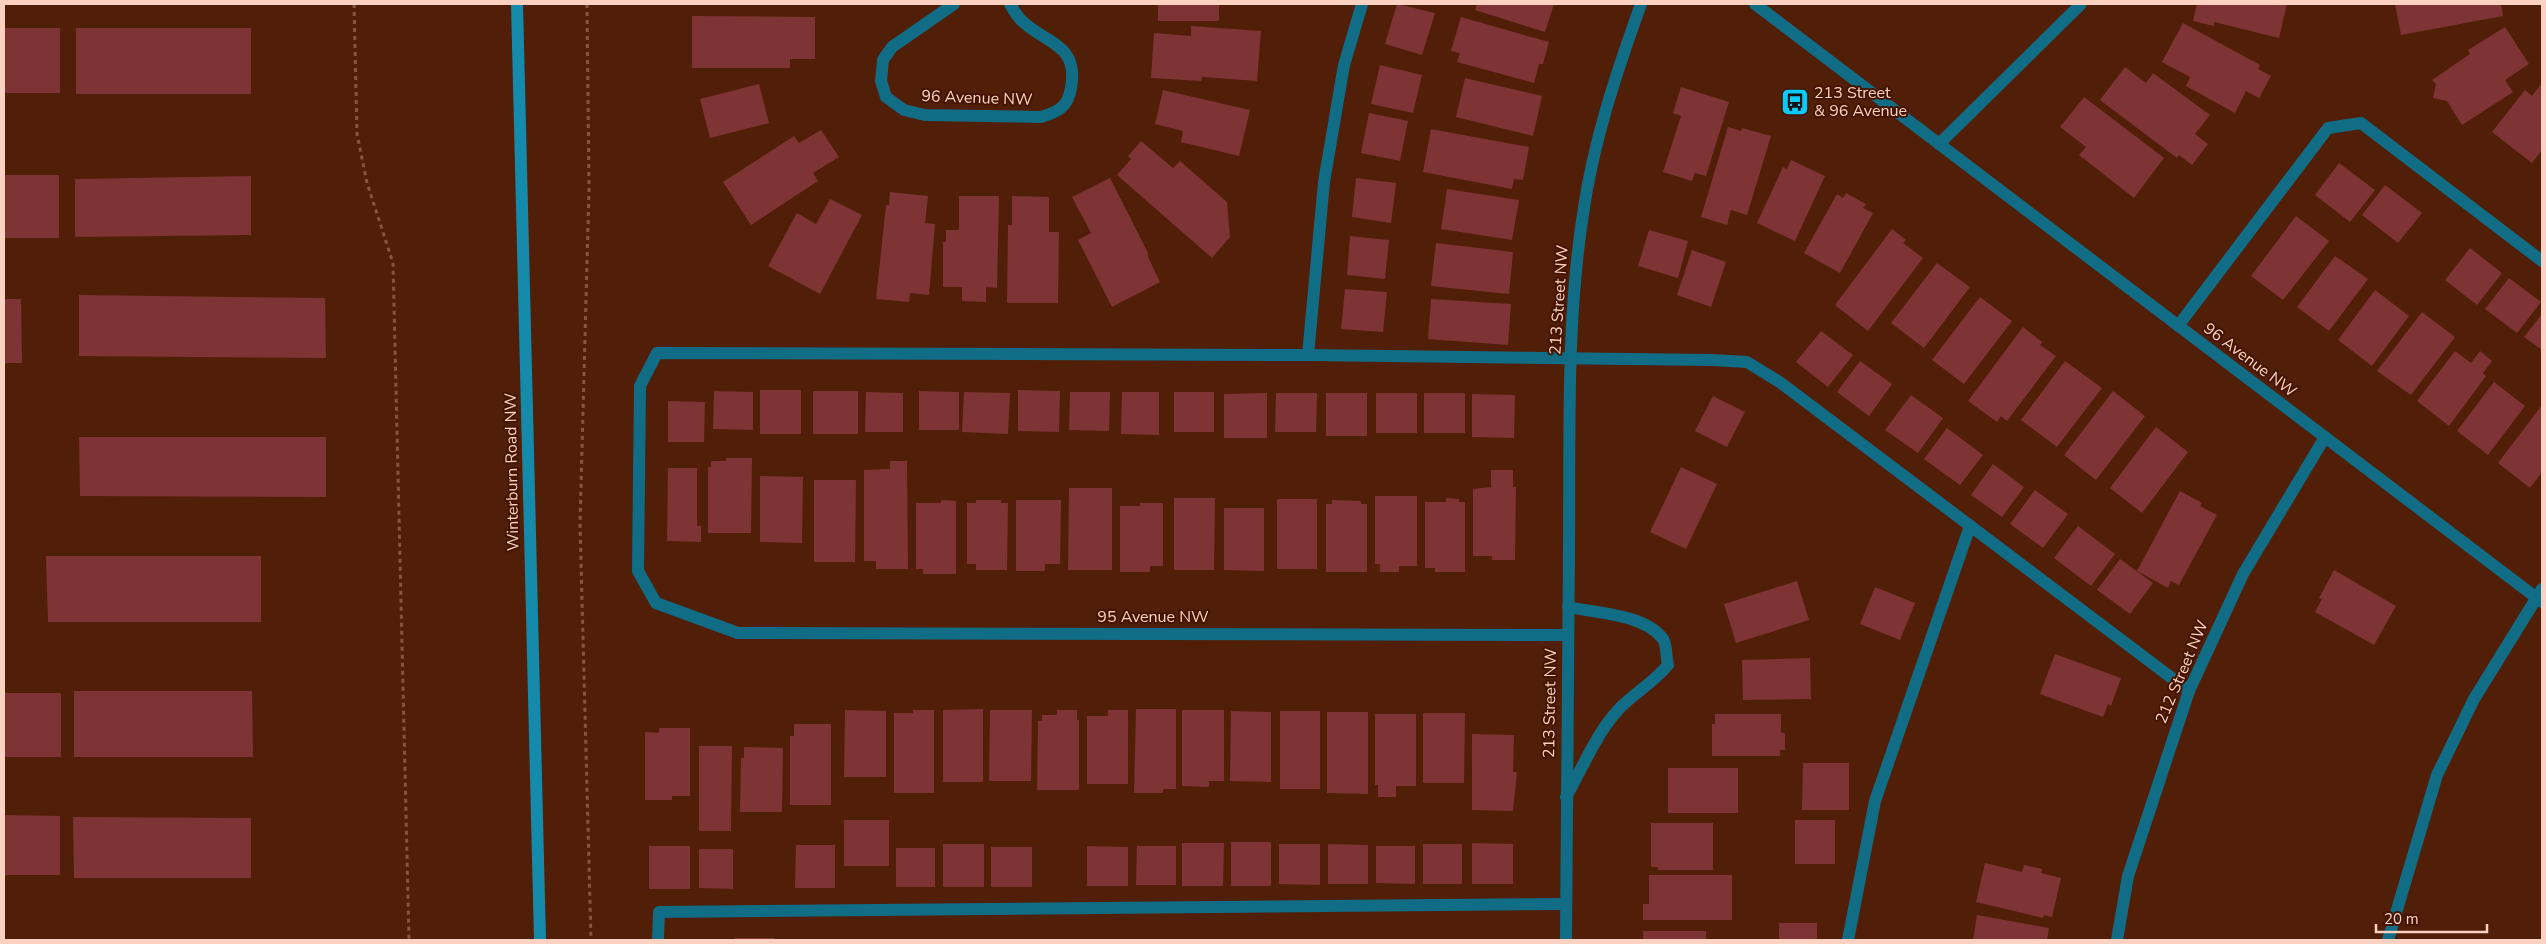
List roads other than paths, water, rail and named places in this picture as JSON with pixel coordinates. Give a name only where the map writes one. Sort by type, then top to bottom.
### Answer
[{"type":"main road","name":"Winterburn Road NW","points":[[518,4],[540,940]]},
{"type":"street","name":"96 Avenue NW","points":[[954,4],[892,47],[883,60],[881,81],[886,97],[904,110],[925,115],[1041,117],[1059,112],[1070,96],[1074,72],[1065,51],[1021,20],[1010,4]]},
{"type":"street","points":[[1362,4],[1344,65],[1324,182],[1308,355],[1747,362],[1782,383],[2189,691]]},
{"type":"street","name":"213 Street NW","points":[[1566,940],[1565,799],[1571,358],[1583,213],[1599,137],[1624,53],[1642,4]]},
{"type":"street","name":"96 Avenue NW","points":[[1754,4],[2325,437],[2540,596]]},
{"type":"street","points":[[1939,144],[2081,4]]},
{"type":"street","points":[[2178,326],[2328,128],[2361,123],[2542,261]]},
{"type":"street","name":"95 Avenue NW","points":[[1308,355],[657,353],[640,386],[638,571],[656,603],[738,633],[1567,635]]},
{"type":"street","name":"212 Street NW","points":[[2117,940],[2128,876],[2189,691],[2243,574],[2325,437]]},
{"type":"street","points":[[1848,940],[1875,801],[1970,526]]},
{"type":"street","points":[[2388,940],[2437,775],[2474,699],[2540,596]]},
{"type":"street","name":"213 Street NW","points":[[1565,799],[1604,729],[1619,709],[1654,682],[1668,666],[1664,640],[1653,630],[1629,618],[1568,608]]},
{"type":"street","points":[[658,940],[658,912],[1566,904]]},
{"type":"place","name":"213 Street & 96 Avenue","points":[[1795,102]]}]
